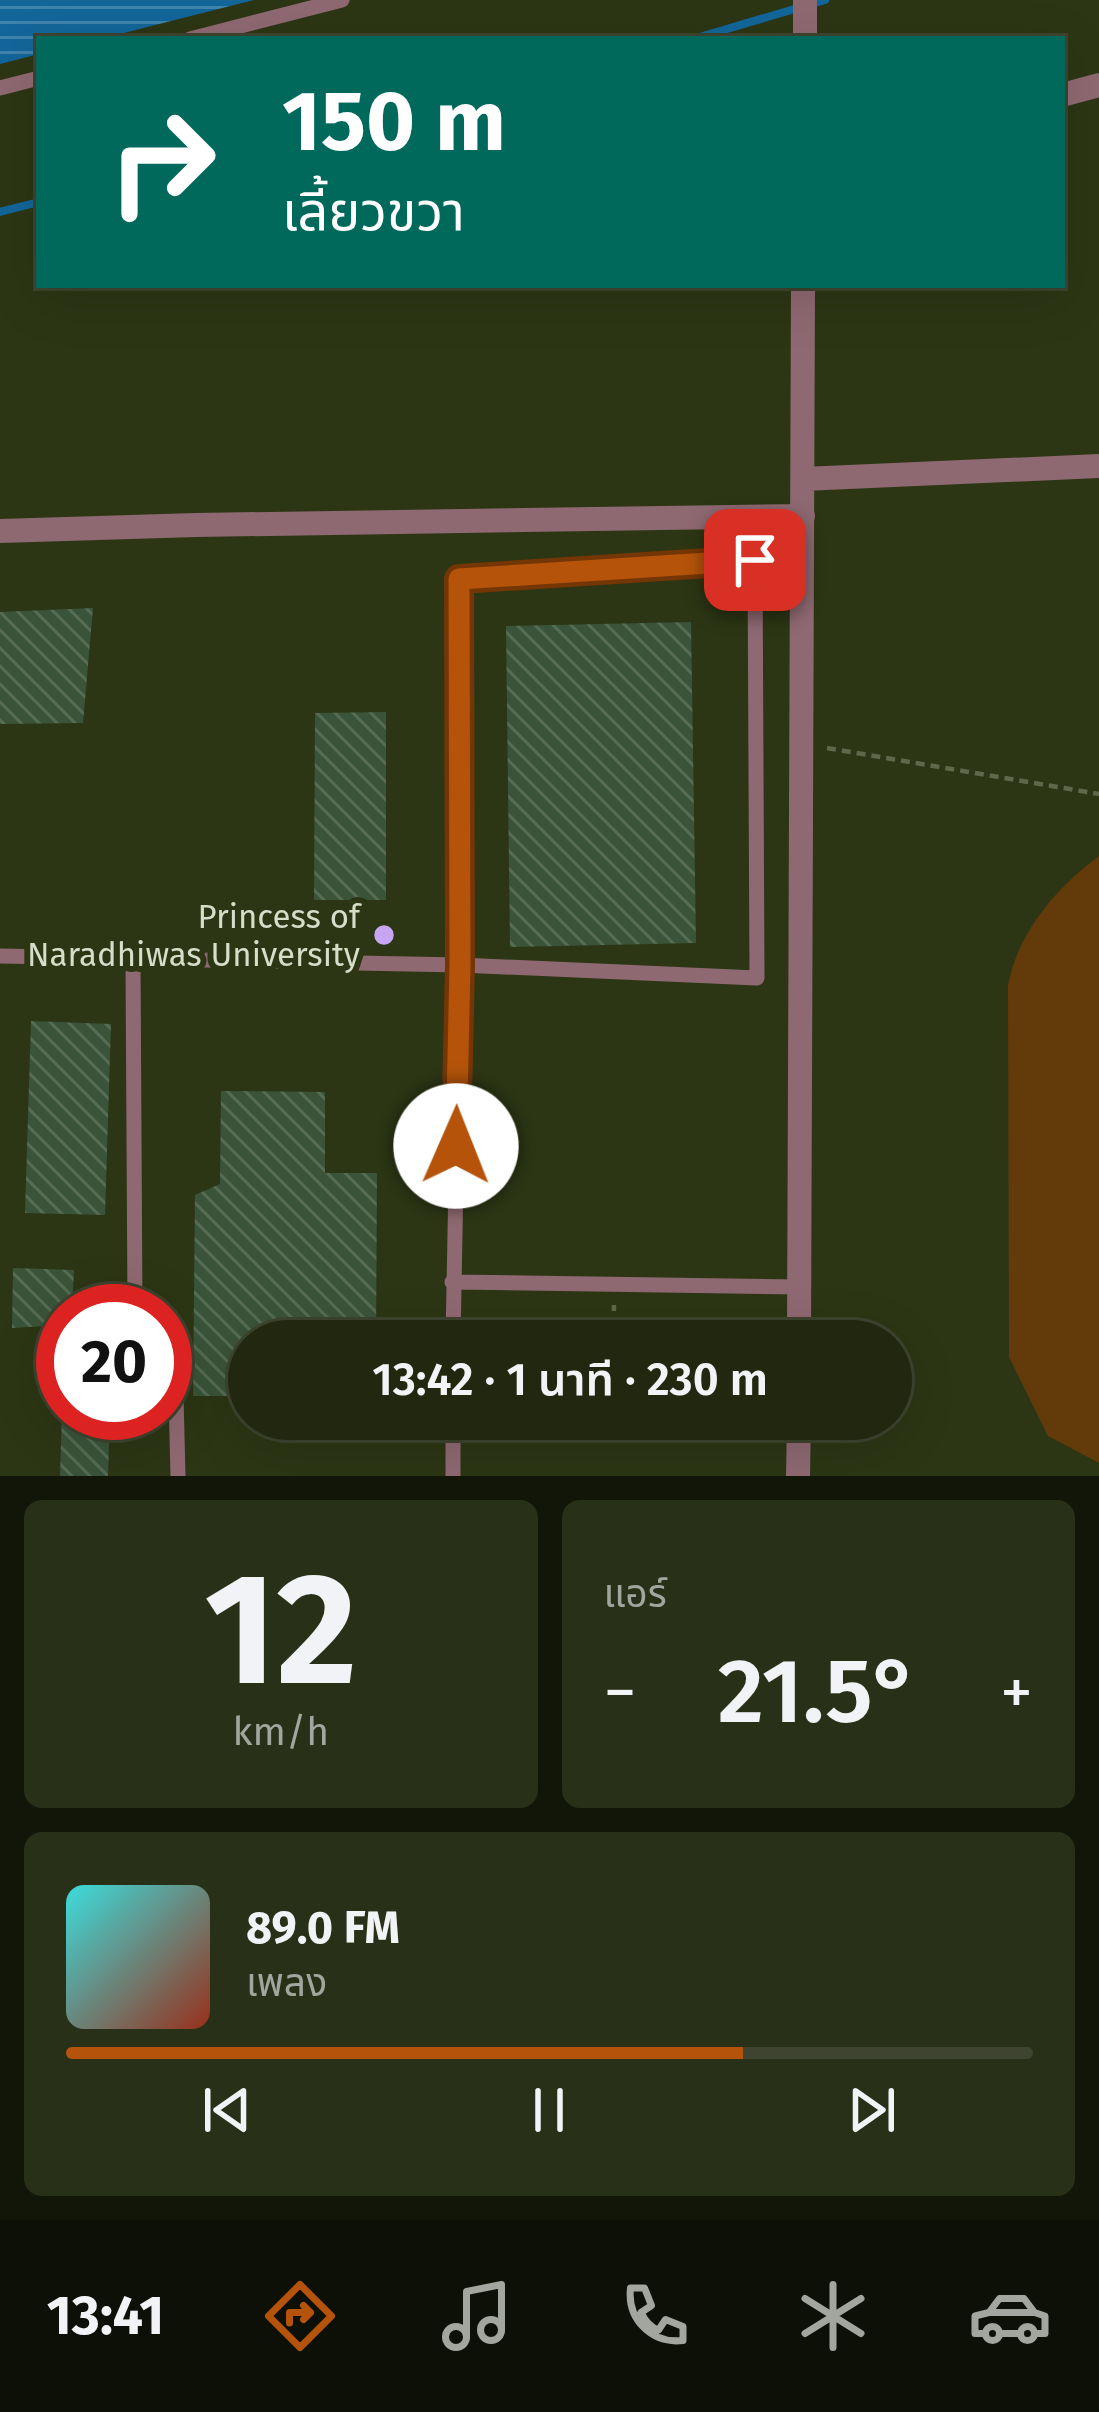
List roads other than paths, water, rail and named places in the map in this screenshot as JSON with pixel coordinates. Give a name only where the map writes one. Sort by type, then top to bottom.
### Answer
[{"type":"street","points":[[805,0],[805,36]]},
{"type":"street","points":[[1065,94],[1099,86]]},
{"type":"street","points":[[799,1320],[803,288]]},
{"type":"street","points":[[803,479],[1099,466]]},
{"type":"street","points":[[0,531],[803,516]]},
{"type":"street","points":[[798,1476],[799,1440]]},
{"type":"lane","points":[[202,36],[342,0]]},
{"type":"lane","points":[[0,88],[36,79]]},
{"type":"lane","points":[[0,956],[460,965],[757,978],[755,560],[459,579],[460,965],[453,1320]]},
{"type":"lane","points":[[133,960],[135,1284]]},
{"type":"lane","points":[[452,1282],[799,1287]]},
{"type":"lane","points":[[177,1440],[178,1476]]},
{"type":"lane","points":[[453,1440],[453,1476]]},
{"type":"water","points":[[0,0],[254,0],[112,36],[36,36],[36,55],[0,64]]},
{"type":"waterway","points":[[703,36],[825,0]]},
{"type":"waterway","points":[[0,212],[36,203]]},
{"type":"place","name":"Princess of Naradhiwas University","points":[[384,935]]}]
